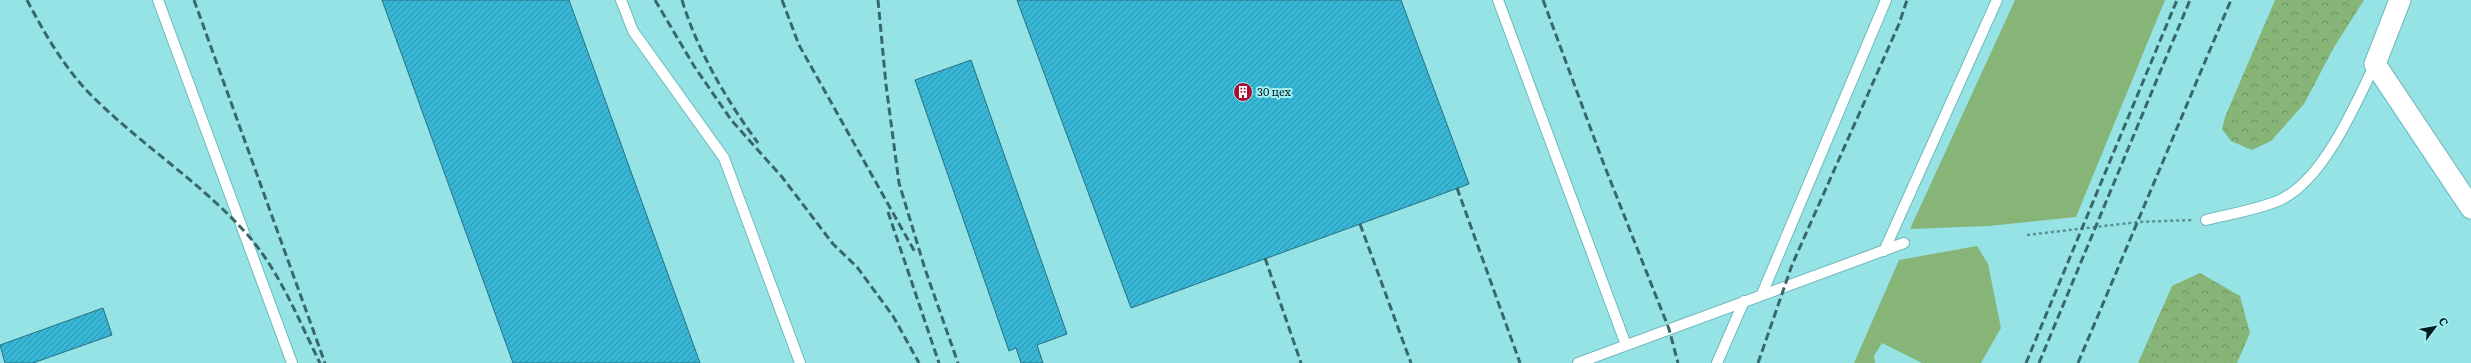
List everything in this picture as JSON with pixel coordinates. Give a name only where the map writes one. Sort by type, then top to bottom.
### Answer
[{"type":"street","points":[[2400,0],[2375,64],[2471,208]]},
{"type":"lane","points":[[158,0],[292,363]]},
{"type":"lane","points":[[621,0],[633,31],[724,158],[800,363]]},
{"type":"lane","points":[[1498,0],[1626,345]]},
{"type":"lane","points":[[1762,294],[1886,0]]},
{"type":"lane","points":[[1884,251],[1997,0]]},
{"type":"lane","points":[[2206,220],[2282,199],[2306,180],[2331,151],[2375,64]]},
{"type":"lane","points":[[1578,363],[1904,243]]},
{"type":"lane","points":[[1717,363],[1744,301]]},
{"type":"path","points":[[2027,235],[2138,222],[2206,220]]},
{"type":"green space","points":[[2015,0],[2165,0],[2076,217],[1989,226],[1910,229]]},
{"type":"green space","points":[[2275,0],[2364,0],[2333,49],[2304,104],[2271,141],[2252,150],[2231,141],[2222,129],[2225,117]]},
{"type":"green space","points":[[1977,246],[1988,264],[2001,328],[1981,363],[1922,363],[1882,343],[1874,356],[1875,363],[1854,363],[1899,260]]},
{"type":"green space","points":[[2200,273],[2240,296],[2250,333],[2237,363],[2138,363],[2172,286]]},
{"type":"building","points":[[382,0],[569,0],[700,363],[513,363]]},
{"type":"building","name":"30 цех","points":[[1017,0],[1401,0],[1469,184],[1131,308]]},
{"type":"building","points":[[971,60],[1067,334],[1037,345],[1043,363],[1021,363],[1016,348],[1009,351],[915,80]]},
{"type":"building","points":[[103,308],[112,335],[33,363],[5,363],[0,345]]},
{"type":"railway","points":[[27,0],[57,52],[75,77],[95,99],[132,133],[190,180],[228,214],[257,246],[278,278],[320,363]]},
{"type":"railway","points":[[194,0],[325,363]]},
{"type":"railway","points":[[655,0],[694,66],[732,121],[782,177],[833,244],[857,267],[893,316],[919,363]]},
{"type":"railway","points":[[682,0],[688,19],[704,56],[735,110],[758,143]]},
{"type":"railway","points":[[782,0],[799,45],[916,254]]},
{"type":"railway","points":[[878,0],[886,85],[899,183],[925,269],[958,363]]},
{"type":"railway","points":[[1543,0],[1603,162],[1669,329],[1678,363]]},
{"type":"railway","points":[[1758,363],[1792,265],[1899,24],[1907,0]]},
{"type":"railway","points":[[2026,363],[2177,0]]},
{"type":"railway","points":[[2039,363],[2190,0]]},
{"type":"railway","points":[[2078,363],[2231,0]]},
{"type":"railway","points":[[1457,188],[1520,363]]},
{"type":"railway","points":[[888,212],[939,363]]},
{"type":"railway","points":[[1360,224],[1411,363]]},
{"type":"railway","points":[[1265,258],[1301,363]]},
{"type":"place","name":"30 цех","points":[[1243,92]]}]
